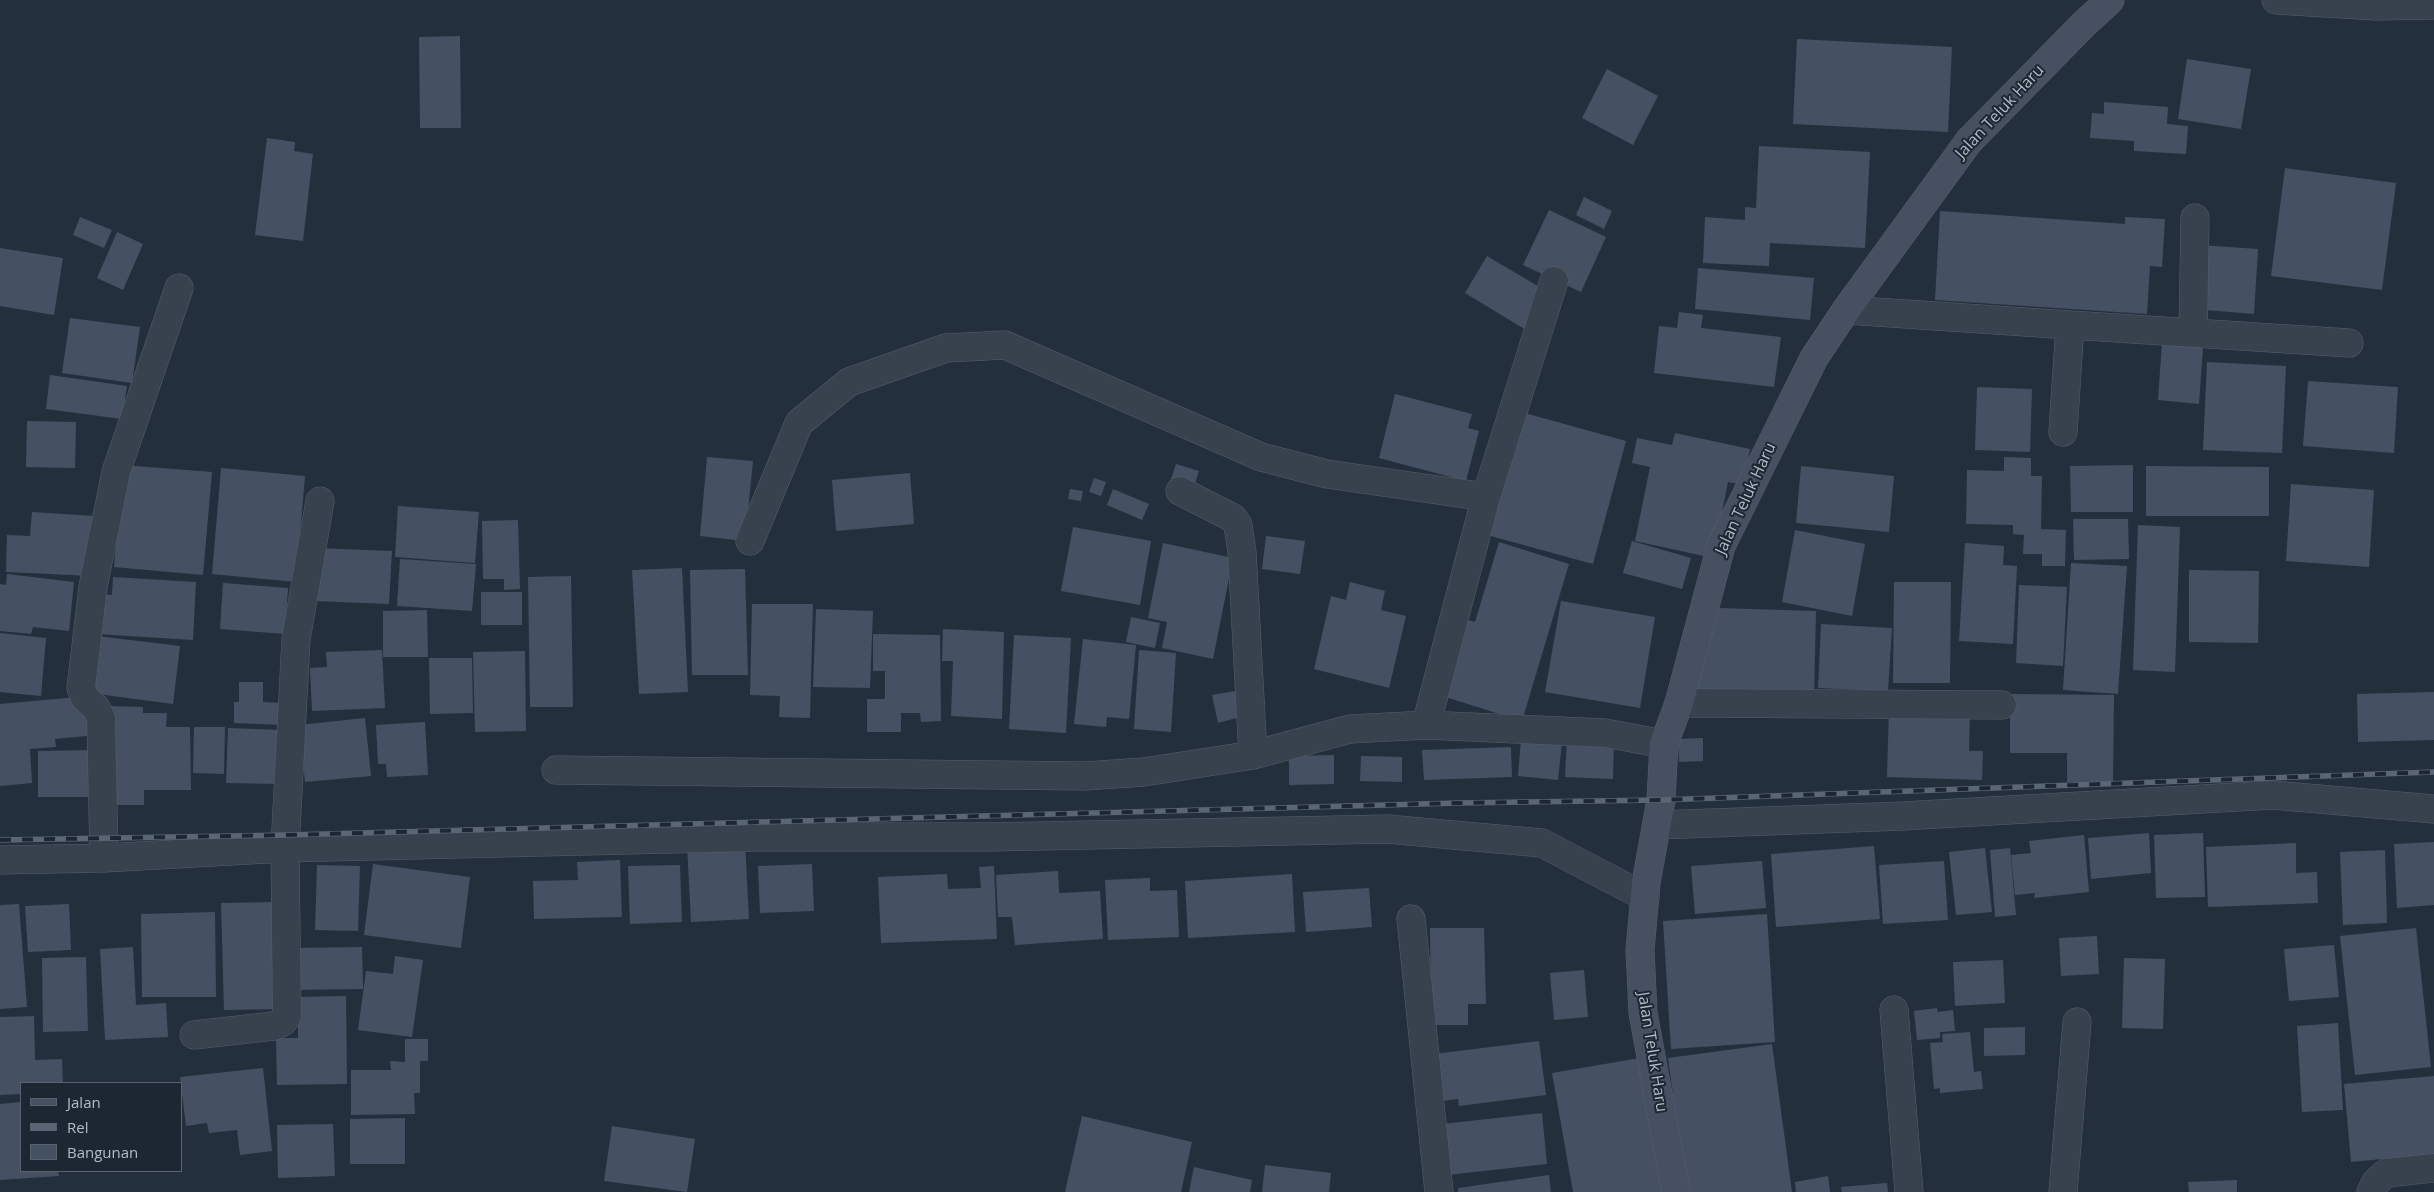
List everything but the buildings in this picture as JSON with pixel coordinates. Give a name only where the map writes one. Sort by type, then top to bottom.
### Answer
[{"type":"street","name":"Jalan Teluk Haru","points":[[1676,1192],[1643,1013],[1640,950],[1645,898],[1661,800],[1664,744],[1678,703],[1721,546],[1814,358],[1846,310],[1969,141],[2110,0]]},
{"type":"street","points":[[2276,0],[2376,6],[2434,5]]},
{"type":"street","points":[[2193,333],[2195,218]]},
{"type":"street","points":[[1426,725],[1486,497],[1554,281]]},
{"type":"street","points":[[104,858],[101,718],[96,708],[86,698],[82,688],[93,587],[116,472],[179,288]]},
{"type":"street","points":[[1846,310],[2349,343]]},
{"type":"street","points":[[2063,432],[2070,325]]},
{"type":"street","points":[[750,541],[798,423],[849,382],[946,348],[1005,345],[1261,457],[1327,474],[1486,497]]},
{"type":"street","points":[[1180,491],[1233,518],[1238,525],[1242,552],[1254,755]]},
{"type":"street","points":[[194,1035],[274,1026],[283,1022],[287,1016],[285,848],[296,639],[320,501]]},
{"type":"street","points":[[1678,703],[2002,705]]},
{"type":"street","points":[[556,770],[1085,776],[1144,772],[1254,755],[1350,729],[1426,725],[1605,732],[1664,744]]},
{"type":"street","points":[[1658,825],[1903,816],[2273,795],[2434,809]]},
{"type":"street","points":[[0,860],[104,858],[285,848],[756,837],[999,836],[1387,829],[1542,843],[1645,898]]},
{"type":"street","points":[[1411,919],[1439,1192]]},
{"type":"street","points":[[1894,1010],[1909,1192]]},
{"type":"street","points":[[2063,1192],[2077,1022]]},
{"type":"street","points":[[2371,1192],[2376,1182],[2386,1173],[2434,1168]]},
{"type":"railway","points":[[0,840],[287,835],[1458,803],[1661,800],[2434,772]]}]
